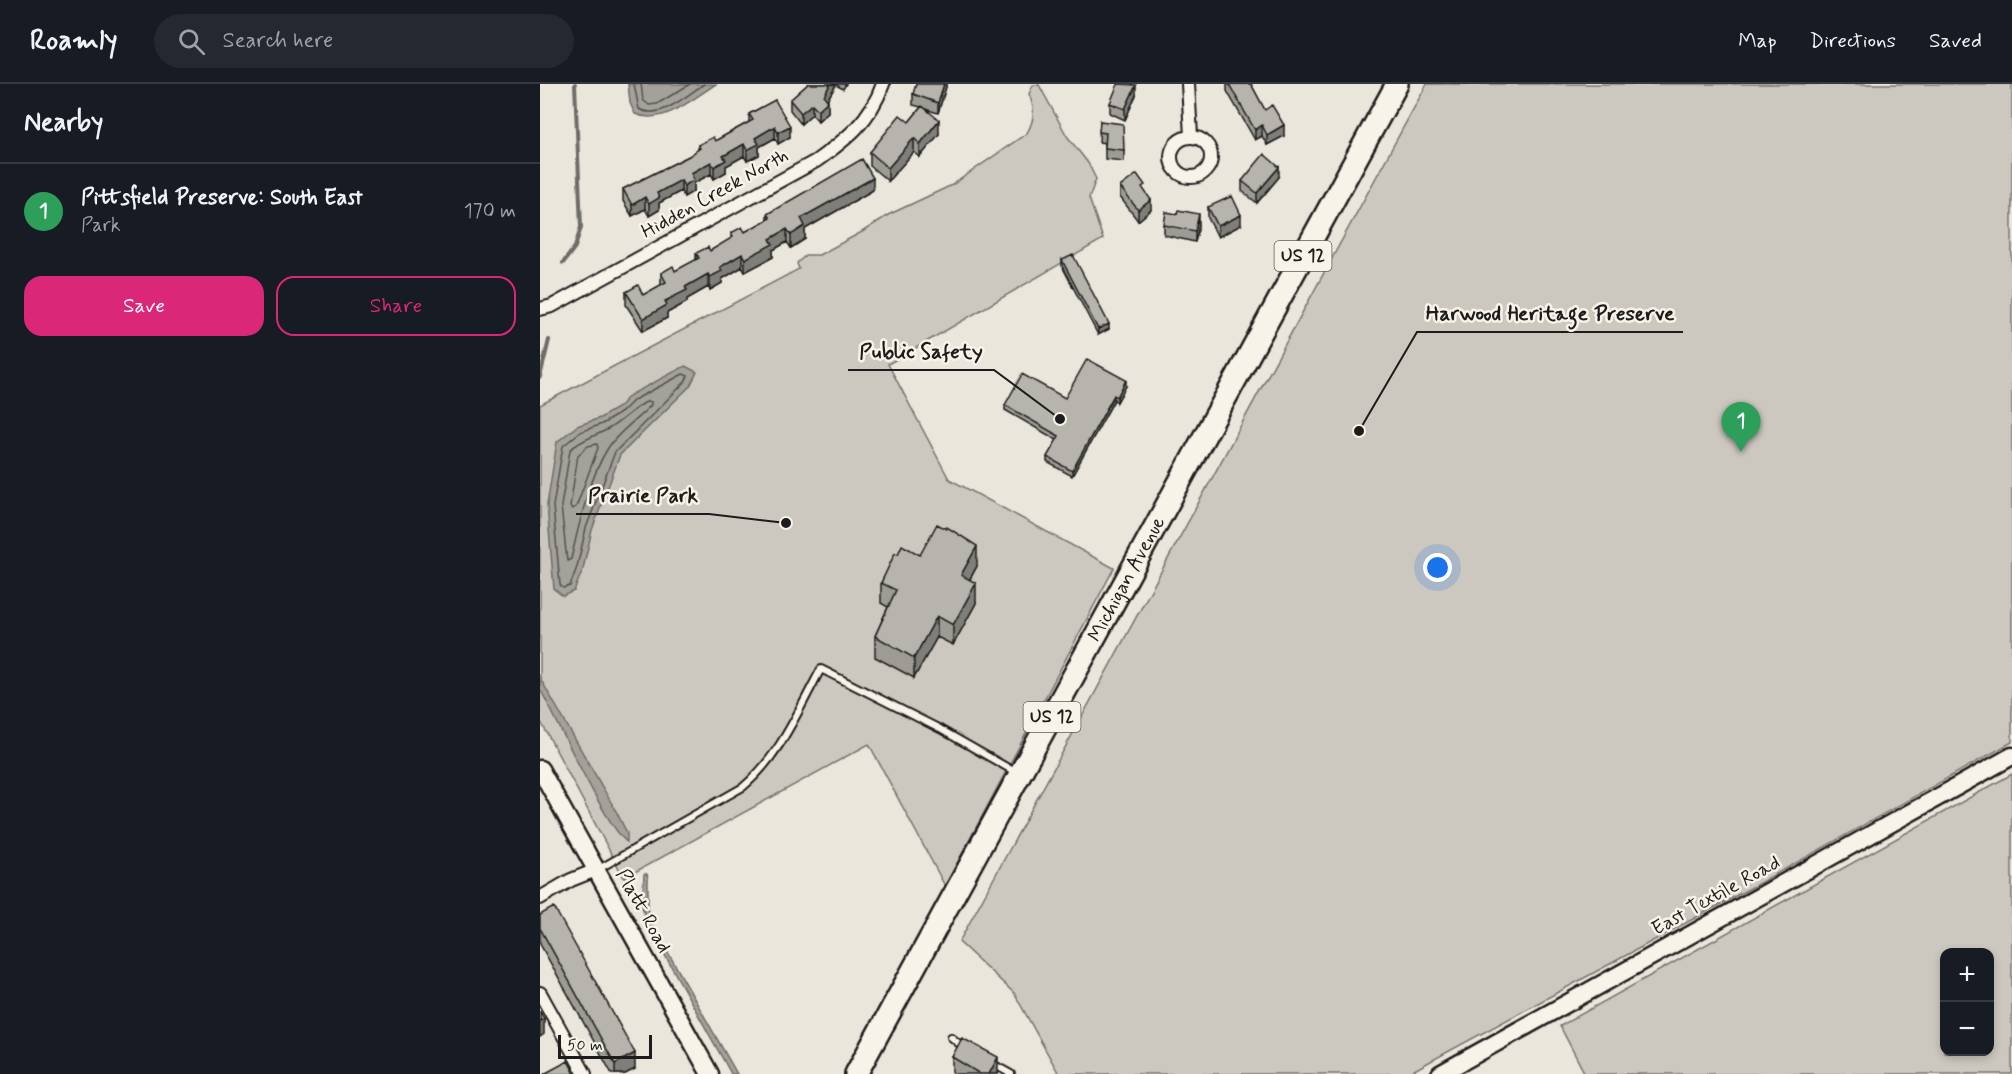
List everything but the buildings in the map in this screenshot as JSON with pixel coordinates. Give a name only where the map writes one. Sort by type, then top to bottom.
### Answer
[{"type":"highway","name":"Michigan Avenue","points":[[855,1074],[1397,84]]},
{"type":"main road","name":"East Textile Road","points":[[1440,1074],[2012,756]]},
{"type":"main road","name":"Platt Road","points":[[540,769],[710,1074]]},
{"type":"street","name":"Hidden Creek North","points":[[540,309],[552,306],[816,161],[851,136],[877,102],[883,84]]},
{"type":"street","points":[[1188,84],[1191,136]]},
{"type":"street","points":[[540,898],[571,880],[596,870]]},
{"type":"street","points":[[540,993],[585,1074]]},
{"type":"lane","points":[[596,870],[743,787],[762,771],[777,750],[821,669],[940,729],[1020,775]]},
{"type":"lane","points":[[951,1036],[973,1052]]},
{"type":"lane","points":[[982,1058],[1011,1074]]},
{"type":"shaded area","points":[[1427,84],[2012,84],[2012,742],[1767,879],[1407,1074],[1059,1074],[1014,993],[959,942]]},
{"type":"shaded area","points":[[1033,85],[1039,85],[1067,136],[1088,163],[1096,179],[1089,198],[1103,239],[888,364],[949,479],[1114,568],[945,886],[869,744],[624,878],[540,720],[540,405],[799,269],[797,263],[806,255],[819,255],[888,215],[952,185],[1027,133],[1033,118],[1029,94]]},
{"type":"shaded area","points":[[2012,774],[2012,1074],[1585,1074],[1560,1026]]},
{"type":"water","points":[[628,84],[716,84],[667,114],[646,117],[635,114],[630,103]]},
{"type":"water","points":[[685,366],[697,372],[690,386],[620,455],[592,530],[583,569],[574,591],[563,596],[554,589],[547,505],[557,442],[577,426],[600,418],[619,407],[630,395]]},
{"type":"water","points":[[540,678],[616,811],[627,833],[627,842],[607,817],[582,771],[540,689]]},
{"type":"water","points":[[644,874],[647,874],[648,878],[648,908],[652,924],[737,1074],[731,1074],[647,923],[642,906]]},
{"type":"waterway","points":[[563,263],[575,247],[581,227],[575,84]]},
{"type":"waterway","points":[[540,377],[549,340]]},
{"type":"place","name":"Public Safety","points":[[1060,419]]},
{"type":"place","name":"Harwood Heritage Preserve","points":[[1359,431]]},
{"type":"place","name":"Pittsfield Preserve: South East","points":[[1741,452]]},
{"type":"place","name":"Prairie Park","points":[[786,523]]}]
